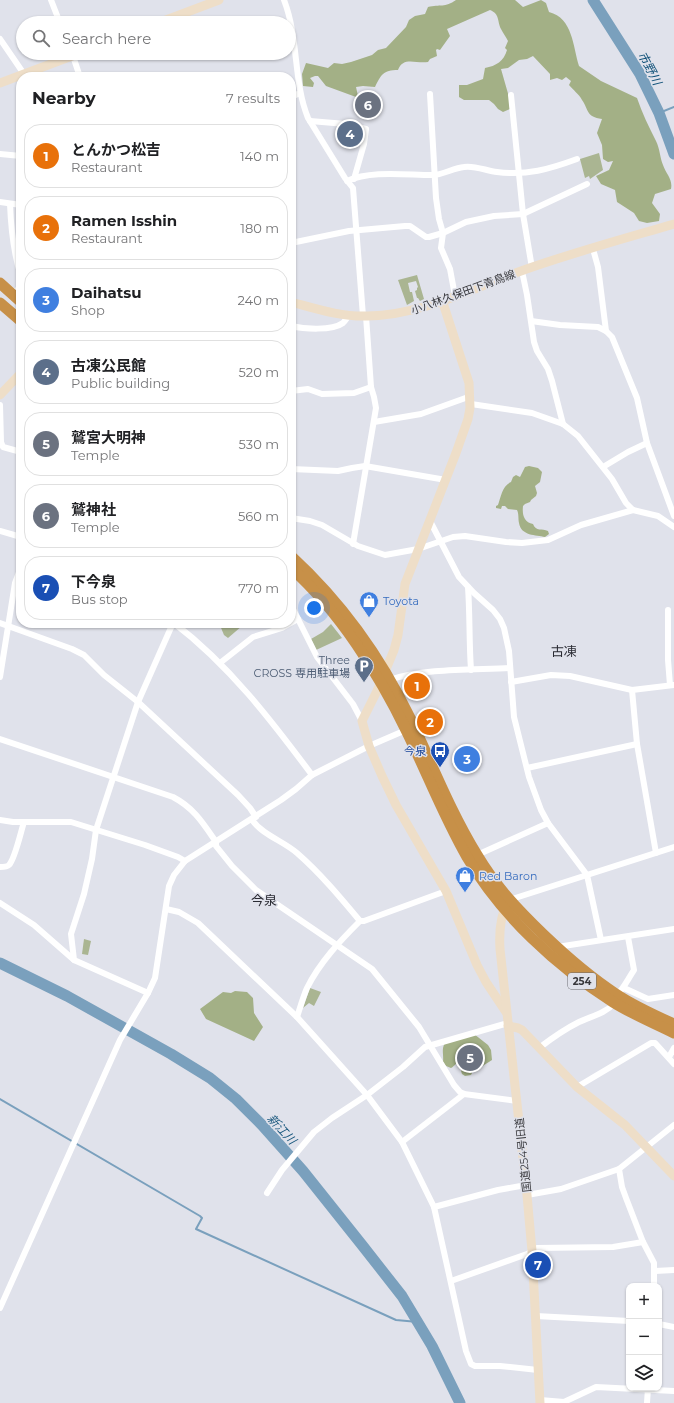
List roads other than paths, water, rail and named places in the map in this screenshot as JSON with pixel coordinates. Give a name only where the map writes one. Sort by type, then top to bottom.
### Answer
[{"type":"highway","points":[[0,284],[16,298]]},
{"type":"highway","points":[[0,304],[16,317]]},
{"type":"highway","name":"254","points":[[296,561],[324,589],[344,614],[385,678],[410,719],[453,811],[476,855],[506,904],[537,942],[581,980],[619,996],[674,1024]]},
{"type":"highway","name":"254","points":[[296,573],[317,595],[385,678],[406,730],[455,835],[484,882],[506,904],[586,973],[674,1034]]},
{"type":"street","points":[[51,0],[57,16]]},
{"type":"street","points":[[177,16],[219,0]]},
{"type":"street","points":[[284,0],[289,16]]},
{"type":"street","points":[[0,39],[23,72]]},
{"type":"street","points":[[29,72],[60,60]]},
{"type":"street","points":[[76,60],[79,72]]},
{"type":"street","points":[[296,60],[300,93],[304,108],[310,121],[347,181],[353,188],[371,386],[376,408],[353,544]]},
{"type":"street","points":[[0,83],[16,77]]},
{"type":"street","points":[[296,94],[300,93]]},
{"type":"street","points":[[430,94],[436,198],[439,220],[443,233],[441,248],[450,269],[455,296]]},
{"type":"street","points":[[511,95],[523,214],[532,268]]},
{"type":"street","points":[[310,121],[346,124],[366,129],[364,144],[354,178]]},
{"type":"street","points":[[0,154],[16,156]]},
{"type":"street","points":[[347,181],[354,178],[386,174],[434,175],[464,167],[498,172],[519,173],[550,169],[577,159]]},
{"type":"street","points":[[296,242],[356,230],[405,226],[410,226],[426,237],[443,233],[466,222],[494,216],[523,214],[587,184]]},
{"type":"street","points":[[0,202],[16,205]]},
{"type":"street","points":[[10,204],[14,257],[16,262]]},
{"type":"street","name":"小八林久保田下青鳥線","points":[[296,303],[349,316],[385,315],[413,310],[522,271],[674,224]]},
{"type":"street","points":[[593,249],[598,267],[606,331]]},
{"type":"street","points":[[522,271],[537,351],[548,369],[563,424]]},
{"type":"street","points":[[12,295],[16,291]]},
{"type":"street","points":[[362,721],[385,678],[398,636],[403,592],[408,576],[446,480],[468,419],[471,400],[466,372],[442,300]]},
{"type":"street","points":[[296,327],[334,327],[342,324],[349,316]]},
{"type":"street","points":[[531,321],[560,325],[598,327],[606,331],[612,337],[637,398],[646,443],[674,516]]},
{"type":"street","points":[[2,390],[16,378]]},
{"type":"street","points":[[296,390],[308,389],[322,394],[354,393],[371,386]]},
{"type":"street","points":[[374,422],[422,414],[471,400],[532,414],[563,424],[578,436],[612,479],[626,504],[633,510],[658,516],[673,524]]},
{"type":"street","points":[[0,405],[1,449],[16,451]]},
{"type":"street","points":[[603,468],[628,452],[646,443]]},
{"type":"street","points":[[296,469],[338,471],[365,466],[446,480]]},
{"type":"street","points":[[296,519],[322,525],[353,544],[385,555],[418,549],[452,537],[465,536],[522,543],[548,540],[581,526],[633,510]]},
{"type":"street","points":[[430,521],[459,577],[493,610],[500,620],[507,638],[514,717],[526,768],[536,799],[548,823],[587,875],[601,940]]},
{"type":"street","points":[[0,531],[16,536]]},
{"type":"street","points":[[0,677],[16,580]]},
{"type":"street","points":[[468,587],[470,614],[468,640],[471,670]]},
{"type":"street","points":[[511,682],[551,675],[570,676],[632,690],[672,685],[668,660],[668,610]]},
{"type":"street","points":[[296,615],[317,657],[353,704],[362,721],[369,746],[396,805],[446,891],[477,965],[486,982],[506,1012]]},
{"type":"street","points":[[0,623],[72,648],[84,655],[104,675],[138,702],[238,795],[250,808],[255,824],[296,852],[334,891],[360,921]]},
{"type":"street","points":[[74,960],[71,934],[84,894],[92,859],[96,830],[138,702],[172,628]]},
{"type":"street","points":[[181,628],[194,638],[220,663],[254,700],[312,775]]},
{"type":"street","points":[[220,663],[254,637],[282,628]]},
{"type":"street","points":[[385,678],[438,671],[510,668]]},
{"type":"street","points":[[632,690],[637,744],[656,852]]},
{"type":"street","points":[[0,1308],[122,1037],[148,993],[155,978],[169,886],[174,874],[185,861],[254,818],[296,789],[312,775],[369,746],[406,730]]},
{"type":"street","points":[[0,739],[173,797],[185,803],[198,816],[216,842],[216,846],[232,866],[256,890],[367,965],[378,976],[414,1020],[454,1085],[460,1092],[464,1094],[517,1101]]},
{"type":"street","points":[[526,768],[637,744]]},
{"type":"street","points":[[0,820],[24,822],[63,821],[96,830],[172,855],[185,861]]},
{"type":"street","points":[[0,867],[9,865],[12,860],[24,822]]},
{"type":"street","points":[[476,855],[548,823]]},
{"type":"street","points":[[506,904],[587,875],[674,847]]},
{"type":"street","points":[[297,1017],[308,987],[336,945],[360,921],[364,921],[446,891]]},
{"type":"street","points":[[0,903],[34,925],[74,960],[148,993]]},
{"type":"street","name":"国道254号旧道","points":[[506,904],[499,937],[506,1012],[527,1190],[536,1316],[540,1402]]},
{"type":"street","points":[[166,909],[178,912],[198,923],[297,1017],[367,1095],[402,1142],[434,1207],[452,1281],[466,1351],[471,1364],[475,1366],[500,1366],[538,1370]]},
{"type":"street","points":[[557,947],[674,929]]},
{"type":"street","points":[[539,1048],[578,1022],[603,1013],[619,996],[634,970],[628,937]]},
{"type":"street","points":[[619,996],[648,999],[674,995]]},
{"type":"street","points":[[267,1193],[282,1170],[314,1132],[367,1095],[426,1047],[508,1024],[518,1028],[577,1087],[625,1125],[674,1176]]},
{"type":"street","points":[[577,1087],[651,1043],[655,1043],[674,1064]]},
{"type":"street","points":[[669,1057],[674,1048]]},
{"type":"street","points":[[402,1142],[464,1094]]},
{"type":"street","points":[[434,1207],[498,1190],[560,1189],[619,1169],[674,1125]]},
{"type":"street","points":[[619,1169],[622,1187],[643,1242],[652,1258],[655,1271],[654,1283]]},
{"type":"street","points":[[452,1281],[527,1254],[537,1248],[612,1247],[643,1242]]},
{"type":"street","points":[[655,1271],[674,1270]]},
{"type":"street","points":[[536,1316],[626,1321]]},
{"type":"street","points":[[662,1325],[674,1327]]},
{"type":"street","points":[[540,1402],[564,1402],[596,1387],[626,1388]]},
{"type":"street","points":[[662,1390],[674,1391]]},
{"type":"street","points":[[647,1403],[648,1391]]},
{"type":"waterway","name":"市野川","points":[[593,0],[640,74],[659,113],[674,154]]},
{"type":"waterway","points":[[659,113],[674,107]]},
{"type":"waterway","name":"新江川","points":[[0,963],[67,996],[171,1054],[210,1078],[236,1099],[262,1125],[303,1171],[402,1296],[432,1346],[460,1403]]},
{"type":"waterway","points":[[0,1099],[200,1216],[202,1218],[196,1229],[396,1320],[418,1322]]},
{"type":"place","name":"鷲神社","points":[[368,105]]},
{"type":"place","name":"古凍公民館","points":[[350,134]]},
{"type":"place","name":"Toyota","points":[[369,618]]},
{"type":"place","name":"Three CROSS 専用駐車場","points":[[364,683]]},
{"type":"place","name":"とんかつ松吉","points":[[417,686]]},
{"type":"place","name":"Ramen Isshin","points":[[430,722]]},
{"type":"place","name":"Daihatsu","points":[[467,759]]},
{"type":"place","name":"今泉","points":[[440,768]]},
{"type":"place","name":"Red Baron","points":[[465,893]]},
{"type":"place","name":"鷲宮大明神","points":[[470,1058]]},
{"type":"place","name":"下今泉","points":[[538,1265]]},
{"type":"district","name":"古凍","points":[[564,651]]},
{"type":"district","name":"今泉","points":[[264,900]]}]
